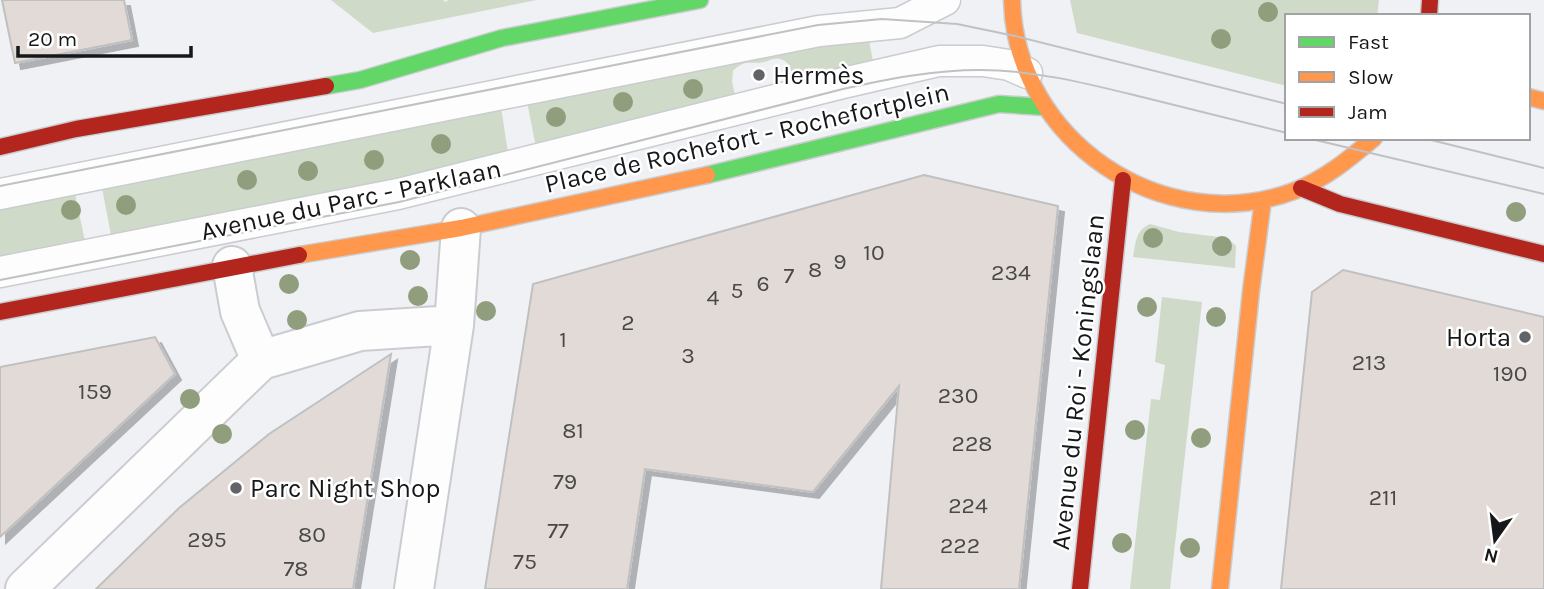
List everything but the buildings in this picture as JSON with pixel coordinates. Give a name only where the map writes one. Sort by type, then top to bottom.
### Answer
[{"type":"street","points":[[0,147],[76,129],[360,80],[502,38],[700,0]]},
{"type":"street","points":[[1012,0],[1016,36],[1027,73],[1044,107],[1079,149],[1123,180],[1168,197],[1206,203],[1235,204],[1263,200],[1301,188],[1341,167],[1372,140]]},
{"type":"street","name":"Place de Rochefort - Rochefortplein","points":[[461,228],[645,190],[999,104],[1044,107]]},
{"type":"street","name":"Avenue du Roi - Koningslaan","points":[[1080,589],[1123,180]]},
{"type":"street","points":[[1301,188],[1352,207],[1544,254]]},
{"type":"street","points":[[1220,589],[1252,280],[1263,200]]},
{"type":"street","points":[[414,589],[454,325],[461,228]]},
{"type":"street","name":"Avenue du Parc - Parklaan","points":[[0,312],[232,267],[461,228]]},
{"type":"street","points":[[232,267],[240,311],[261,360]]},
{"type":"street","points":[[25,589],[261,360],[360,331],[454,325]]},
{"type":"lane","points":[[0,194],[819,30],[900,23],[945,0]]},
{"type":"lane","name":"Avenue du Parc - Parklaan","points":[[0,272],[398,194],[939,61],[983,61],[1009,65],[1027,73]]},
{"type":"green space","points":[[331,0],[446,2],[537,0],[373,33]]},
{"type":"green space","points":[[1070,0],[1379,0],[1377,14],[1285,14],[1285,85],[1077,33]]},
{"type":"green space","points":[[868,36],[874,66],[791,87],[791,70],[784,60],[776,58],[745,63],[733,71],[735,95],[537,152],[526,97]]},
{"type":"green space","points":[[500,101],[509,159],[113,246],[100,177]]},
{"type":"green space","points":[[73,184],[87,251],[0,268],[0,198]]},
{"type":"green space","points":[[1150,224],[1179,232],[1227,238],[1236,246],[1235,268],[1133,257],[1139,234]]},
{"type":"green space","points":[[1162,297],[1202,302],[1170,589],[1130,589],[1151,399],[1160,400],[1165,365],[1155,362]]},
{"type":"tram line","points":[[0,186],[818,25],[882,19],[957,24],[1015,36],[1285,104]]},
{"type":"tram line","points":[[0,280],[399,202],[843,89],[928,73],[980,70],[1041,75],[1102,87],[1285,133]]},
{"type":"tram line","points":[[1315,140],[1544,194]]},
{"type":"tram line","points":[[1431,140],[1544,168]]},
{"type":"traffic: fast","points":[[326,86],[360,80],[502,38],[700,0]]},
{"type":"traffic: fast","points":[[707,175],[999,104],[1044,107]]},
{"type":"traffic: slow","points":[[1012,0],[1020,50],[1039,96],[1068,135],[1105,166],[1148,189],[1195,202],[1244,203],[1294,191],[1316,181],[1371,140]]},
{"type":"traffic: slow","points":[[1530,98],[1544,101]]},
{"type":"traffic: slow","points":[[299,255],[461,228],[707,175]]},
{"type":"traffic: slow","points":[[1220,589],[1263,200]]},
{"type":"traffic: jam","points":[[1429,14],[1430,0]]},
{"type":"traffic: jam","points":[[0,147],[76,129],[326,86]]},
{"type":"traffic: jam","points":[[1080,589],[1123,180]]},
{"type":"traffic: jam","points":[[1301,188],[1340,204],[1544,254]]},
{"type":"traffic: jam","points":[[0,312],[299,255]]},
{"type":"place","name":"Hermès","points":[[759,75]]},
{"type":"place","name":"Horta","points":[[1525,337]]},
{"type":"place","name":"Parc Night Shop","points":[[236,488]]}]
